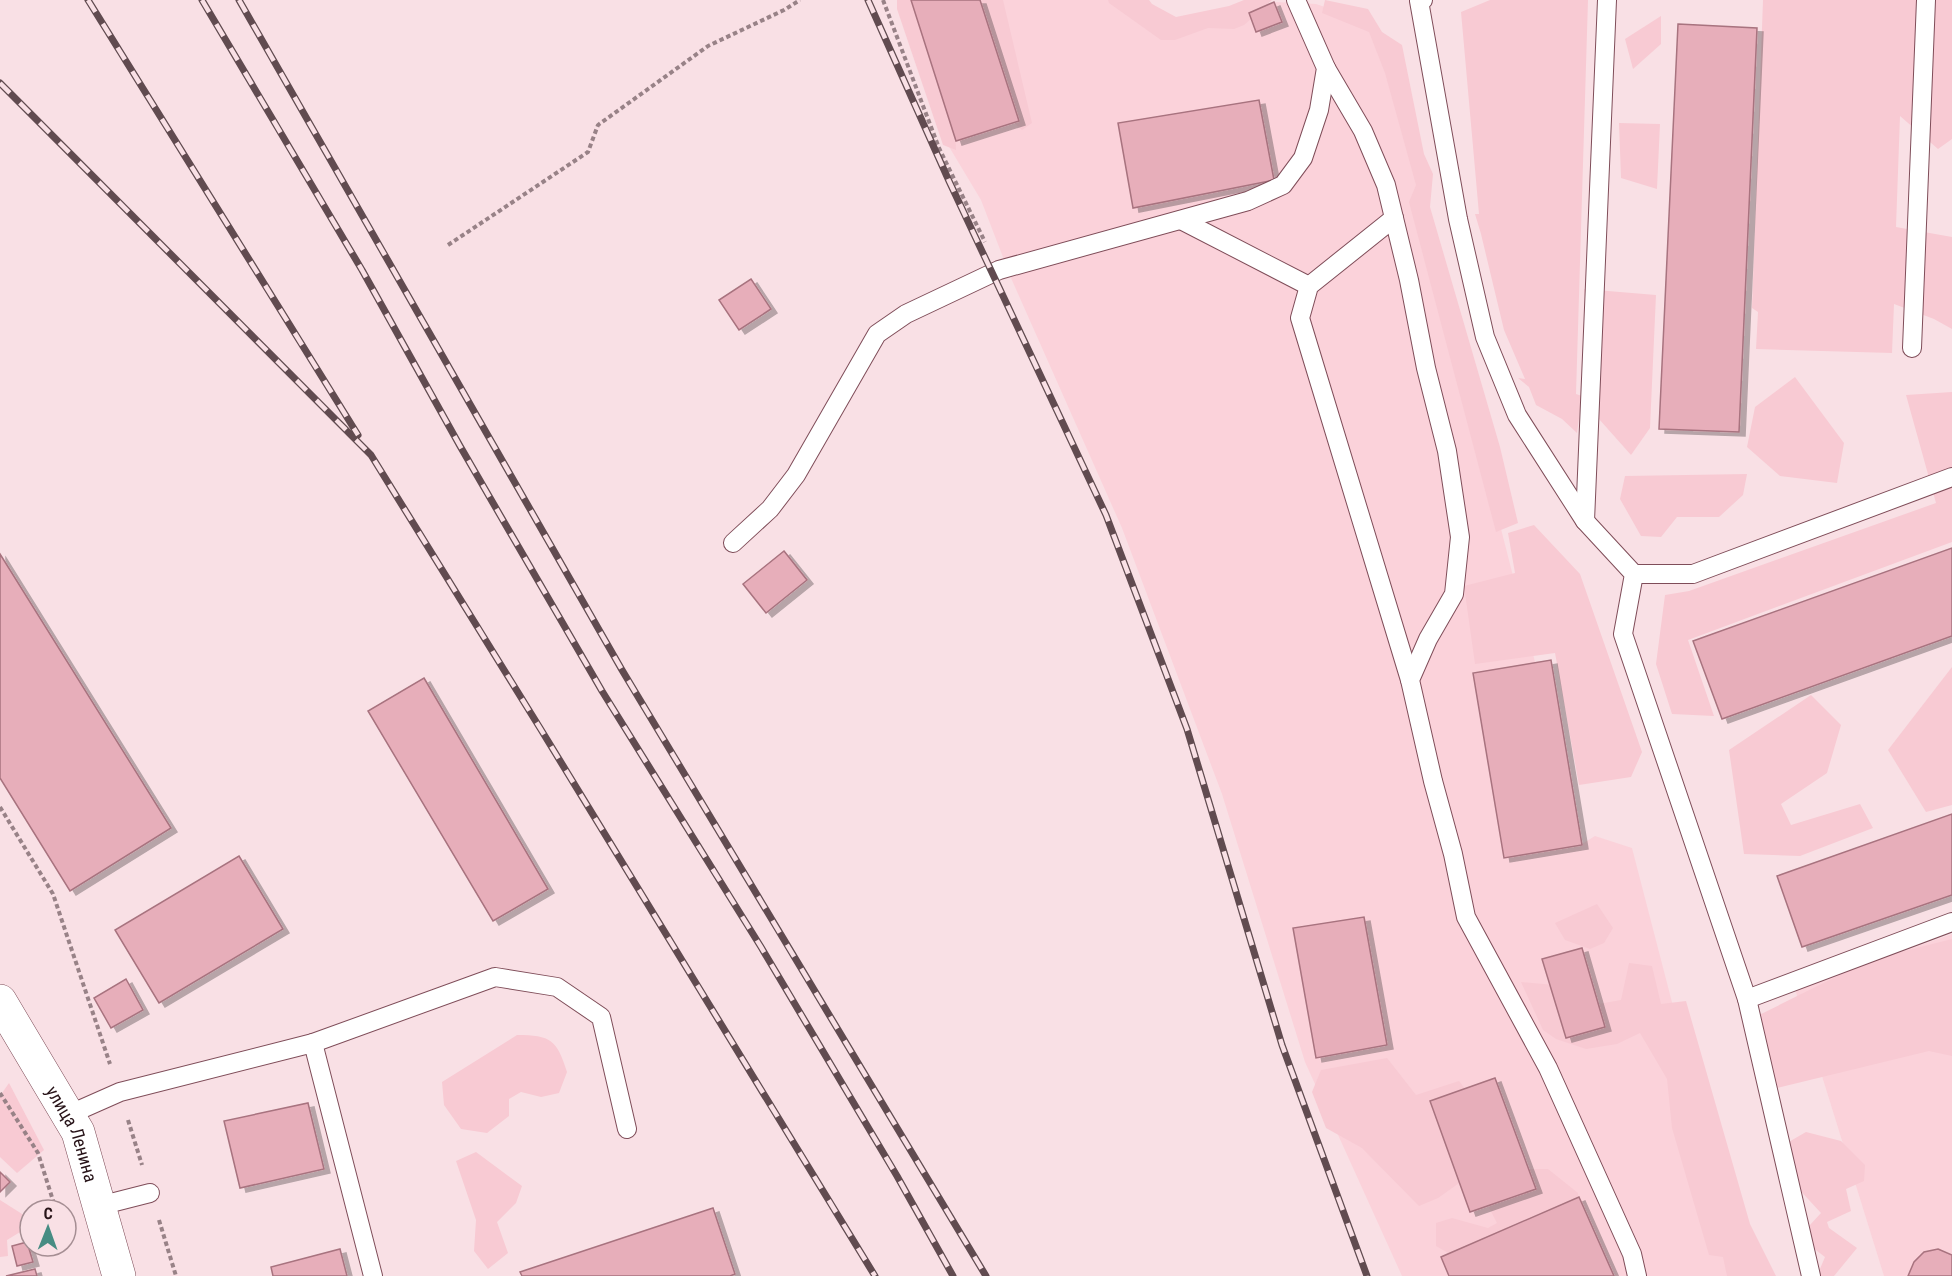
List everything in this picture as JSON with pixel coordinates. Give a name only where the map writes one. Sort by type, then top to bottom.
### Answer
[{"type":"main road","name":"улица Ленина","points":[[0,1001],[78,1132],[119,1276]]},
{"type":"lane","points":[[1296,0],[1326,68],[1363,131],[1386,185],[1409,280],[1426,368],[1448,452],[1460,537],[1454,594],[1428,639],[1410,680]]},
{"type":"lane","points":[[1585,521],[1607,0]]},
{"type":"lane","points":[[1912,348],[1926,0]]},
{"type":"lane","points":[[1421,1],[1458,219],[1485,337],[1517,415],[1585,521],[1634,574],[1693,574],[1952,477]]},
{"type":"lane","points":[[733,543],[770,509],[796,475],[877,334],[906,314],[999,270],[1248,201],[1283,185],[1303,158],[1319,110],[1326,68]]},
{"type":"lane","points":[[1394,218],[1310,286],[1300,318],[1410,680],[1433,781],[1453,854],[1466,917],[1548,1068],[1632,1254],[1637,1276]]},
{"type":"lane","points":[[1180,220],[1310,286]]},
{"type":"lane","points":[[1634,574],[1623,634],[1747,999],[1810,1276]]},
{"type":"lane","points":[[1747,999],[1952,922]]},
{"type":"lane","points":[[68,1115],[120,1092],[313,1043],[495,977],[557,987],[601,1017],[627,1129]]},
{"type":"lane","points":[[313,1043],[373,1276]]},
{"type":"lane","points":[[99,1206],[150,1193]]},
{"type":"path","points":[[448,245],[588,152],[598,125],[708,46],[800,0]]},
{"type":"path","points":[[883,0],[939,148],[999,270]]},
{"type":"path","points":[[0,807],[53,894],[120,1092],[176,1276]]},
{"type":"path","points":[[0,1093],[38,1154],[52,1198]]},
{"type":"shaded area","points":[[897,0],[917,0],[955,130],[956,150],[943,145],[897,9]]},
{"type":"shaded area","points":[[908,0],[1137,0],[1170,28],[1274,2],[1316,4],[1370,22],[1423,185],[1418,204],[1535,662],[1551,660],[1582,844],[1595,836],[1632,848],[1743,1276],[1402,1276],[1305,1062],[1222,794],[1122,528],[1011,278],[981,200],[948,145]]},
{"type":"shaded area","points":[[973,0],[1003,0],[1032,123],[1022,130],[1007,116]]},
{"type":"shaded area","points":[[1108,0],[1149,0],[1176,17],[1229,6],[1244,0],[1272,0],[1244,25],[1234,29],[1208,28],[1175,40],[1161,40]]},
{"type":"shaded area","points":[[1325,0],[1368,9],[1382,32],[1402,45],[1424,154],[1433,174],[1430,207],[1500,447],[1518,523],[1496,532],[1409,202],[1416,185],[1385,73],[1369,32],[1322,13]]},
{"type":"shaded area","points":[[1490,0],[1588,0],[1576,394],[1582,396],[1577,433],[1562,419],[1536,405],[1529,387],[1518,378],[1525,379],[1504,330],[1475,214],[1479,214],[1461,12]]},
{"type":"shaded area","points":[[1763,0],[1952,0],[1952,139],[1938,149],[1900,116],[1896,227],[1952,237],[1952,329],[1934,319],[1894,304],[1892,353],[1756,349],[1758,312],[1752,308]]},
{"type":"shaded area","points":[[1661,16],[1661,44],[1633,69],[1625,39]]},
{"type":"shaded area","points":[[1619,123],[1660,124],[1657,189],[1621,178]]},
{"type":"shaded area","points":[[1584,289],[1656,295],[1650,428],[1631,455],[1599,419]]},
{"type":"shaded area","points":[[1795,377],[1844,443],[1837,483],[1780,476],[1747,447],[1755,407]]},
{"type":"shaded area","points":[[1952,392],[1952,542],[1688,640],[1714,716],[1672,714],[1656,664],[1665,595],[1689,591],[1936,503],[1906,395]]},
{"type":"shaded area","points":[[1747,474],[1743,495],[1719,517],[1677,517],[1661,537],[1641,536],[1620,499],[1625,476]]},
{"type":"shaded area","points":[[1534,525],[1580,574],[1642,752],[1631,777],[1579,785],[1555,653],[1475,664],[1464,586],[1515,573],[1508,533]]},
{"type":"shaded area","points":[[1952,667],[1952,805],[1926,812],[1888,750]]},
{"type":"shaded area","points":[[1811,695],[1841,725],[1827,773],[1781,804],[1791,825],[1860,804],[1873,828],[1800,856],[1744,854],[1729,750]]},
{"type":"shaded area","points":[[1597,904],[1613,928],[1604,943],[1590,949],[1565,940],[1555,923]]},
{"type":"shaded area","points":[[1952,934],[1952,1276],[1884,1276],[1795,989]]},
{"type":"shaded area","points":[[1952,939],[1952,1056],[1929,1051],[1760,1092],[1749,1020],[1872,959]]},
{"type":"shaded area","points":[[1629,963],[1652,966],[1661,1004],[1686,1001],[1750,1224],[1776,1276],[1727,1276],[1723,1257],[1709,1255],[1672,1128],[1667,1079],[1640,1033],[1617,1044],[1586,1049],[1556,1039],[1543,1030],[1521,982],[1566,986],[1576,1008],[1621,1000]]},
{"type":"shaded area","points":[[517,1035],[538,1036],[556,1046],[567,1072],[559,1093],[541,1097],[521,1092],[509,1099],[509,1116],[487,1133],[461,1129],[444,1105],[442,1082]]},
{"type":"shaded area","points":[[1387,1058],[1416,1095],[1459,1081],[1472,1098],[1469,1176],[1438,1198],[1419,1206],[1362,1148],[1326,1128],[1312,1092],[1321,1070]]},
{"type":"shaded area","points":[[9,1083],[44,1150],[17,1173],[0,1157],[0,1096]]},
{"type":"shaded area","points":[[1806,1132],[1841,1141],[1865,1165],[1864,1181],[1846,1189],[1851,1211],[1827,1222],[1829,1228],[1857,1248],[1834,1276],[1817,1276],[1825,1257],[1799,1237],[1821,1213],[1785,1174],[1780,1147]]},
{"type":"shaded area","points":[[476,1152],[522,1186],[516,1203],[497,1222],[508,1253],[488,1269],[474,1251],[476,1220],[456,1161]]},
{"type":"shaded area","points":[[1496,1169],[1548,1169],[1578,1193],[1579,1226],[1457,1258],[1436,1246],[1436,1223],[1452,1218],[1488,1228],[1497,1223],[1483,1196]]},
{"type":"shaded area","points":[[0,1200],[18,1211],[18,1233],[7,1240],[8,1256],[0,1257]]},
{"type":"building","points":[[911,0],[980,0],[1019,121],[956,141]]},
{"type":"building","points":[[1274,2],[1282,22],[1256,32],[1249,13]]},
{"type":"building","points":[[1678,24],[1757,28],[1739,432],[1659,429]]},
{"type":"building","points":[[1259,100],[1274,180],[1133,208],[1118,123]]},
{"type":"building","points":[[751,279],[771,309],[739,330],[719,300]]},
{"type":"building","points":[[1952,548],[1952,636],[1722,719],[1693,641]]},
{"type":"building","points":[[784,551],[807,580],[766,613],[743,584]]},
{"type":"building","points":[[0,554],[171,828],[70,891],[0,778]]},
{"type":"building","points":[[1551,660],[1582,845],[1504,858],[1473,673]]},
{"type":"building","points":[[424,678],[548,889],[493,921],[368,711]]},
{"type":"building","points":[[1952,814],[1952,895],[1802,947],[1777,876]]},
{"type":"building","points":[[239,856],[283,929],[159,1003],[115,930]]},
{"type":"building","points":[[1364,917],[1387,1045],[1316,1058],[1293,928]]},
{"type":"building","points":[[1582,948],[1605,1027],[1566,1038],[1542,959]]},
{"type":"building","points":[[126,979],[143,1010],[111,1028],[94,998]]},
{"type":"building","points":[[1495,1078],[1536,1189],[1470,1212],[1430,1101]]},
{"type":"building","points":[[308,1103],[324,1169],[240,1188],[224,1121]]},
{"type":"building","points":[[0,1172],[10,1182],[0,1192]]},
{"type":"building","points":[[1579,1197],[1614,1276],[1449,1276],[1441,1257]]},
{"type":"building","points":[[713,1208],[735,1274],[730,1276],[522,1276],[520,1272]]},
{"type":"building","points":[[18,1244],[18,1258],[32,1258],[33,1262],[17,1266],[12,1246]]},
{"type":"building","points":[[340,1249],[347,1276],[273,1276],[271,1267]]},
{"type":"building","points":[[1938,1249],[1952,1255],[1952,1276],[1908,1276],[1914,1262],[1924,1252]]},
{"type":"building","points":[[35,1269],[37,1276],[6,1276]]},
{"type":"railway","points":[[88,0],[358,435]]},
{"type":"railway","points":[[202,0],[362,270],[460,446],[602,691],[761,947],[897,1176],[953,1276]]},
{"type":"railway","points":[[239,0],[622,670],[986,1276]]},
{"type":"railway","points":[[868,0],[949,181],[1106,515],[1187,729],[1282,1045],[1367,1276]]},
{"type":"railway","points":[[0,83],[371,455],[875,1276]]}]
